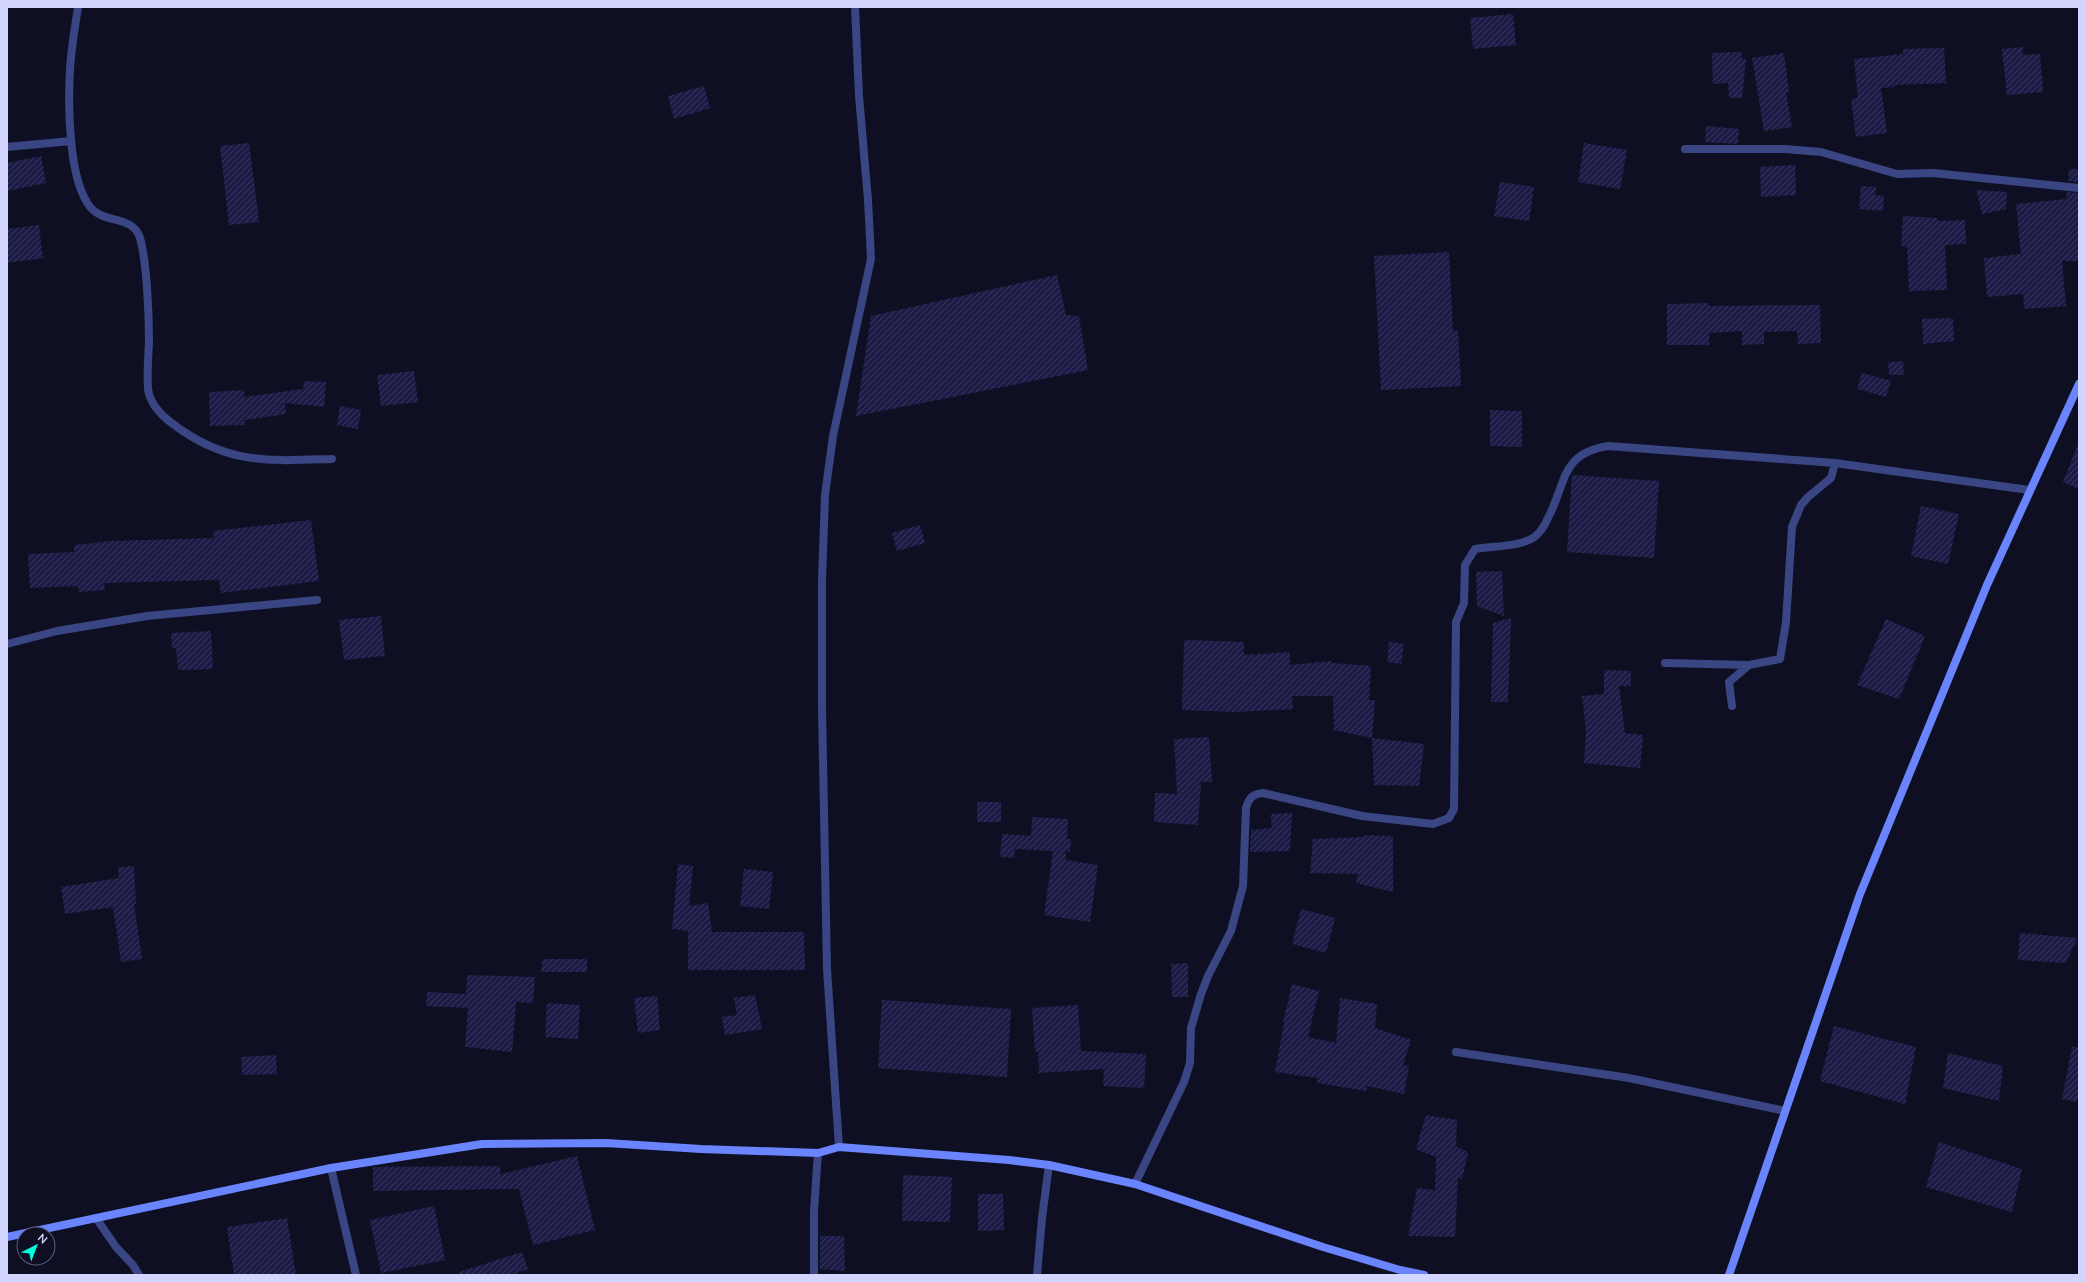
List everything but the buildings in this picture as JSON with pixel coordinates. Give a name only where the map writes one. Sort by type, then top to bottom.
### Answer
[{"type":"street","points":[[78,7],[70,69],[71,141],[81,188],[86,201],[93,210],[134,227],[140,236],[146,283],[149,341],[147,371],[149,392],[155,407],[185,433],[214,449],[240,458],[279,460],[332,459]]},
{"type":"street","points":[[839,1147],[827,969],[822,709],[822,580],[825,495],[833,436],[871,259],[860,96],[856,7]]},
{"type":"street","points":[[7,147],[71,141]]},
{"type":"street","points":[[1685,149],[1785,150],[1821,152],[1897,174],[1933,173],[2079,188]]},
{"type":"street","points":[[1729,1275],[1860,894],[1987,585],[2029,490],[2079,384]]},
{"type":"street","points":[[1135,1184],[1184,1082],[1190,1063],[1191,1028],[1201,994],[1212,968],[1231,931],[1243,886],[1246,808],[1249,799],[1256,794],[1263,793],[1362,816],[1433,824],[1449,818],[1454,809],[1456,622],[1464,603],[1464,565],[1475,549],[1518,543],[1534,538],[1545,524],[1553,509],[1567,469],[1578,457],[1593,448],[1608,446],[1835,464],[2029,490]]},
{"type":"street","points":[[1665,664],[1749,665],[1780,659],[1786,622],[1792,527],[1801,505],[1808,497],[1831,478],[1835,464]]},
{"type":"street","points":[[7,644],[57,631],[147,616],[317,600]]},
{"type":"street","points":[[1732,706],[1729,682],[1749,665]]},
{"type":"street","points":[[1456,1052],[1630,1078],[1785,1111]]},
{"type":"street","points":[[7,1237],[330,1168],[482,1144],[606,1143],[701,1149],[818,1152],[839,1147],[1009,1160],[1049,1165],[1135,1184],[1323,1247],[1400,1270],[1424,1275]]},
{"type":"street","points":[[814,1275],[814,1210],[818,1152]]},
{"type":"street","points":[[1037,1275],[1042,1218],[1049,1165]]},
{"type":"street","points":[[330,1168],[356,1275]]},
{"type":"street","points":[[96,1218],[116,1247],[133,1265],[139,1275]]}]
